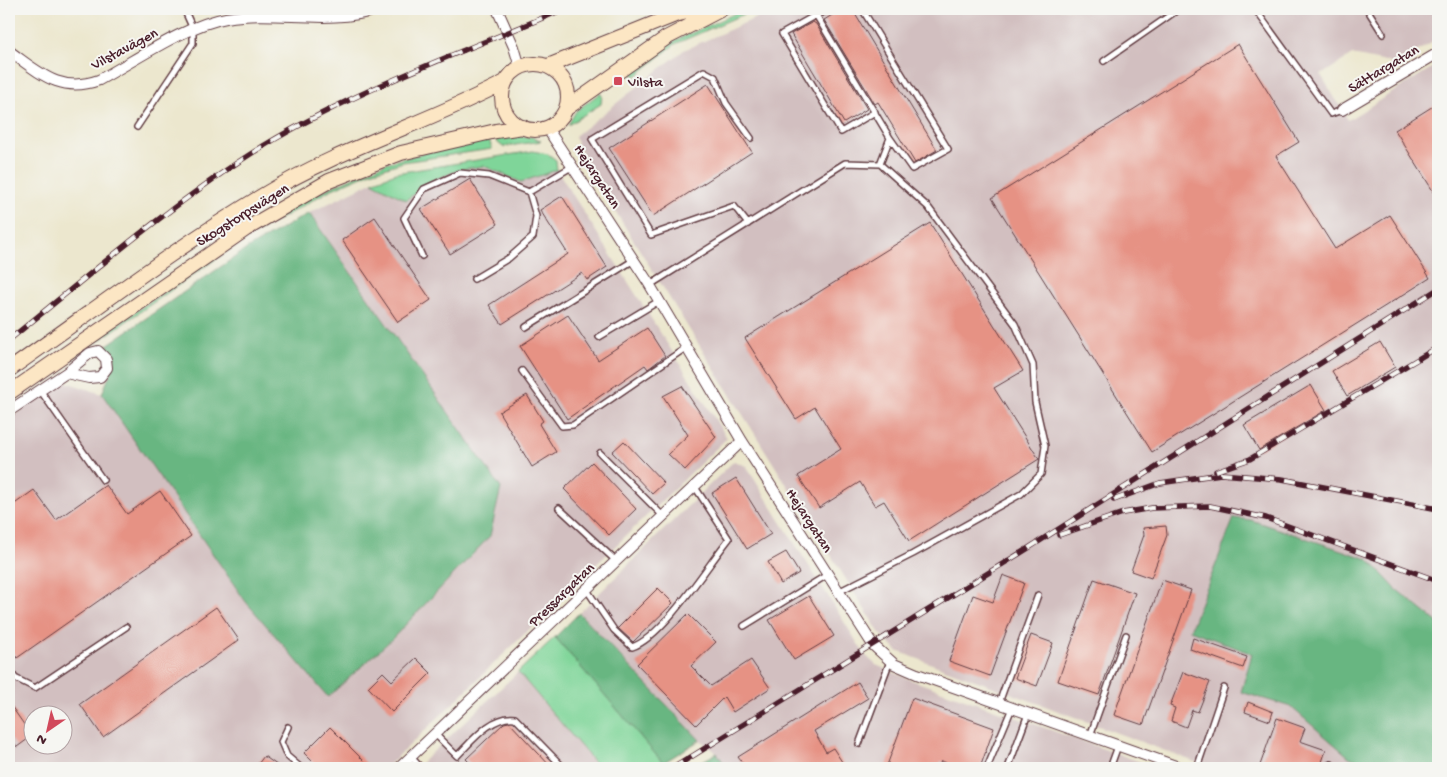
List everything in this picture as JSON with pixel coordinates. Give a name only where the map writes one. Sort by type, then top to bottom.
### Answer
[{"type":"main road","points":[[548,66],[675,15],[699,9]]},
{"type":"main road","points":[[567,108],[569,95],[566,82],[557,71],[548,66],[534,63],[520,67],[505,82],[502,94],[505,112],[513,121],[523,128],[536,130],[547,128],[559,120],[567,108],[628,63],[666,38],[722,9]]},
{"type":"main road","name":"Skogstorpsvägen","points":[[9,370],[265,193],[332,158],[478,96],[505,82]]},
{"type":"main road","name":"Skogstorpsvägen","points":[[9,393],[246,229],[329,181],[401,153],[496,131],[523,128]]},
{"type":"street","name":"Vilstavägen","points":[[9,51],[50,79],[71,86],[84,85],[99,80],[206,22],[228,18],[330,18],[357,15],[378,9]]},
{"type":"street","points":[[497,9],[520,67]]},
{"type":"street","name":"Sättargatan","points":[[1342,110],[1438,53]]},
{"type":"street","name":"Hejargatan","points":[[547,128],[634,260],[742,441],[873,645],[890,661],[917,674],[1181,768]]},
{"type":"street","points":[[9,411],[66,373]]},
{"type":"street","name":"Pressargatan","points":[[399,768],[742,441]]},
{"type":"lane","points":[[137,128],[193,43],[193,29],[184,9]]},
{"type":"lane","points":[[830,9],[782,34],[842,132],[875,112]]},
{"type":"lane","points":[[816,15],[890,138],[912,168],[948,148],[862,9]]},
{"type":"lane","points":[[1104,61],[1179,9]]},
{"type":"lane","points":[[1255,9],[1331,114],[1342,110]]},
{"type":"lane","points":[[1367,9],[1383,34]]},
{"type":"lane","points":[[748,224],[734,206],[651,235],[592,139],[704,71],[715,77],[726,103],[751,138]]},
{"type":"lane","points":[[880,164],[890,138]]},
{"type":"lane","points":[[650,286],[845,163],[880,164],[928,207],[1015,324],[1033,364],[1035,402],[1045,446],[1041,474],[1022,494],[913,554],[838,592]]},
{"type":"lane","points":[[529,192],[573,165]]},
{"type":"lane","points":[[422,256],[404,218],[424,189],[460,172],[489,176],[529,192]]},
{"type":"lane","points":[[474,279],[508,258],[533,237],[536,216],[529,192]]},
{"type":"lane","points":[[526,327],[634,260]]},
{"type":"lane","points":[[599,337],[659,301]]},
{"type":"lane","points":[[522,372],[562,426],[573,425],[687,347]]},
{"type":"lane","points":[[40,390],[103,480]]},
{"type":"lane","points":[[600,453],[663,516]]},
{"type":"lane","points":[[587,590],[614,630],[632,648],[642,644],[681,604],[693,585],[729,539],[695,486]]},
{"type":"lane","points":[[559,508],[616,561]]},
{"type":"lane","points":[[744,626],[827,575]]},
{"type":"lane","points":[[999,704],[1038,595]]},
{"type":"lane","points":[[9,669],[15,678],[36,688],[126,628]]},
{"type":"lane","points":[[1090,736],[1126,635]]},
{"type":"lane","points":[[859,744],[890,661]]},
{"type":"lane","points":[[1197,768],[1224,688]]},
{"type":"lane","points":[[987,768],[1012,708]]},
{"type":"lane","points":[[1008,768],[1028,714]]},
{"type":"lane","points":[[434,734],[457,756],[484,730],[505,717],[515,718],[564,768]]},
{"type":"lane","points":[[288,727],[281,742],[287,756],[301,768]]},
{"type":"lane","points":[[1110,768],[1118,746]]},
{"type":"lane","points":[[411,757],[421,768]]},
{"type":"shaded area","points":[[776,9],[1438,9],[1438,39],[1396,64],[1352,55],[1321,75],[1348,120],[1438,64],[1438,768],[1211,768],[897,651],[879,632],[617,214],[577,144],[575,136],[684,50]]},
{"type":"shaded area","points":[[484,166],[521,182],[557,170],[727,438],[386,768],[9,768],[9,419],[47,392],[66,382],[102,394],[180,505],[328,697],[392,639],[490,536],[500,488],[309,213],[372,182],[406,200],[433,180],[462,169]]},
{"type":"shaded area","points":[[734,461],[746,466],[865,655],[876,665],[906,678],[1157,768],[727,768],[717,753],[700,740],[579,613]]},
{"type":"shaded area","points":[[518,672],[599,768],[416,768]]},
{"type":"green space","points":[[745,9],[755,9],[675,44],[636,76],[626,72],[676,40]]},
{"type":"green space","points":[[600,93],[602,96],[601,104],[568,125],[576,111]]},
{"type":"green space","points":[[495,135],[532,137],[541,141],[503,147],[497,142]]},
{"type":"green space","points":[[488,136],[492,149],[403,162],[371,172],[330,190],[242,241],[9,403],[9,399],[268,220],[313,195],[386,163]]},
{"type":"green space","points":[[533,151],[548,154],[556,160],[557,170],[521,182],[484,166],[462,169],[433,180],[406,200],[372,182],[396,173]]},
{"type":"green space","points":[[309,213],[501,488],[490,536],[392,639],[328,697],[246,602],[102,394],[111,372],[114,357],[104,347],[248,248]]},
{"type":"green space","points":[[1234,518],[1251,520],[1368,559],[1396,589],[1438,623],[1438,768],[1377,768],[1349,757],[1291,707],[1241,692],[1252,654],[1190,630]]},
{"type":"green space","points":[[579,613],[700,740],[663,763],[555,637]]},
{"type":"green space","points":[[555,637],[668,768],[599,768],[518,672]]},
{"type":"green space","points":[[717,753],[727,768],[690,768]]},
{"type":"building","points":[[842,9],[852,9],[937,150],[915,163],[878,102],[875,104],[824,20]]},
{"type":"building","points":[[813,22],[867,109],[844,123],[791,34]]},
{"type":"building","points":[[1238,44],[1299,142],[1276,156],[1335,249],[1390,215],[1430,278],[1152,452],[992,198]]},
{"type":"building","points":[[708,84],[752,152],[653,216],[609,148]]},
{"type":"building","points":[[1438,103],[1438,199],[1395,130]]},
{"type":"building","points":[[470,179],[498,224],[450,254],[421,209]]},
{"type":"building","points":[[562,196],[607,267],[587,280],[582,273],[502,324],[489,305],[568,254],[540,210]]},
{"type":"building","points":[[375,217],[431,300],[398,322],[342,240]]},
{"type":"building","points":[[930,223],[1023,371],[994,388],[1039,459],[909,541],[884,501],[875,506],[860,482],[819,508],[798,476],[841,449],[815,407],[796,419],[745,338]]},
{"type":"building","points":[[568,315],[598,360],[647,328],[665,356],[648,369],[645,365],[567,419],[520,346]]},
{"type":"building","points":[[1380,342],[1395,367],[1347,396],[1332,371]]},
{"type":"building","points":[[1311,385],[1326,410],[1259,450],[1244,425]]},
{"type":"building","points":[[682,386],[716,437],[685,470],[668,454],[688,435],[663,396]]},
{"type":"building","points":[[527,395],[543,421],[539,424],[556,452],[532,467],[499,412]]},
{"type":"building","points":[[624,441],[664,483],[652,494],[612,452]]},
{"type":"building","points":[[592,462],[636,509],[609,535],[564,489]]},
{"type":"building","points":[[736,478],[771,534],[747,549],[712,493]]},
{"type":"building","points":[[106,485],[127,514],[160,491],[191,536],[17,658],[9,646],[9,508],[34,490],[56,520]]},
{"type":"building","points":[[1166,526],[1167,535],[1151,578],[1131,571],[1144,535],[1143,528]]},
{"type":"building","points":[[786,552],[799,573],[781,584],[768,562]]},
{"type":"building","points":[[1003,575],[1024,583],[990,676],[949,661],[973,595],[993,602]]},
{"type":"building","points":[[1094,579],[1135,593],[1099,695],[1058,681]]},
{"type":"building","points":[[1162,580],[1191,590],[1143,725],[1114,715]]},
{"type":"building","points":[[658,588],[673,603],[633,642],[618,628]]},
{"type":"building","points":[[809,596],[834,636],[794,660],[769,620]]},
{"type":"building","points":[[216,607],[239,640],[103,737],[80,704]]},
{"type":"building","points":[[688,614],[716,642],[691,666],[711,686],[751,660],[770,688],[733,712],[724,697],[696,725],[637,664]]},
{"type":"building","points":[[1031,635],[1053,643],[1037,686],[1015,678]]},
{"type":"building","points":[[1193,638],[1247,657],[1243,668],[1190,649]]},
{"type":"building","points":[[416,658],[431,673],[392,712],[368,687],[383,672],[392,681]]},
{"type":"building","points":[[1183,672],[1210,682],[1198,712],[1192,710],[1186,727],[1171,721],[1175,708],[1170,706]]},
{"type":"building","points":[[858,682],[868,698],[814,731],[826,752],[833,748],[846,768],[746,768],[738,757]]},
{"type":"building","points":[[912,698],[994,728],[980,768],[962,768],[941,761],[938,768],[886,768]]},
{"type":"building","points":[[1248,702],[1273,712],[1270,721],[1245,712]]},
{"type":"building","points":[[9,703],[22,722],[22,743],[17,747],[9,736]]},
{"type":"building","points":[[1277,718],[1305,728],[1300,741],[1326,750],[1320,768],[1259,768]]},
{"type":"building","points":[[509,722],[552,768],[475,768],[466,759],[504,723]]},
{"type":"building","points":[[330,727],[367,764],[363,768],[319,768],[304,753]]},
{"type":"building","points":[[264,756],[281,768],[255,768]]},
{"type":"railway","points":[[9,340],[126,244],[217,176],[249,155],[324,112],[363,93],[564,9]]},
{"type":"railway","points":[[673,768],[1027,549],[1438,289]]},
{"type":"railway","points":[[1216,471],[1250,459],[1438,347]]},
{"type":"railway","points":[[1114,500],[1160,483],[1221,474],[1282,479],[1438,509]]},
{"type":"railway","points":[[1059,535],[1123,513],[1152,508],[1210,506],[1266,518],[1438,581]]},
{"type":"place","name":"Vilsta","points":[[618,81]]}]
